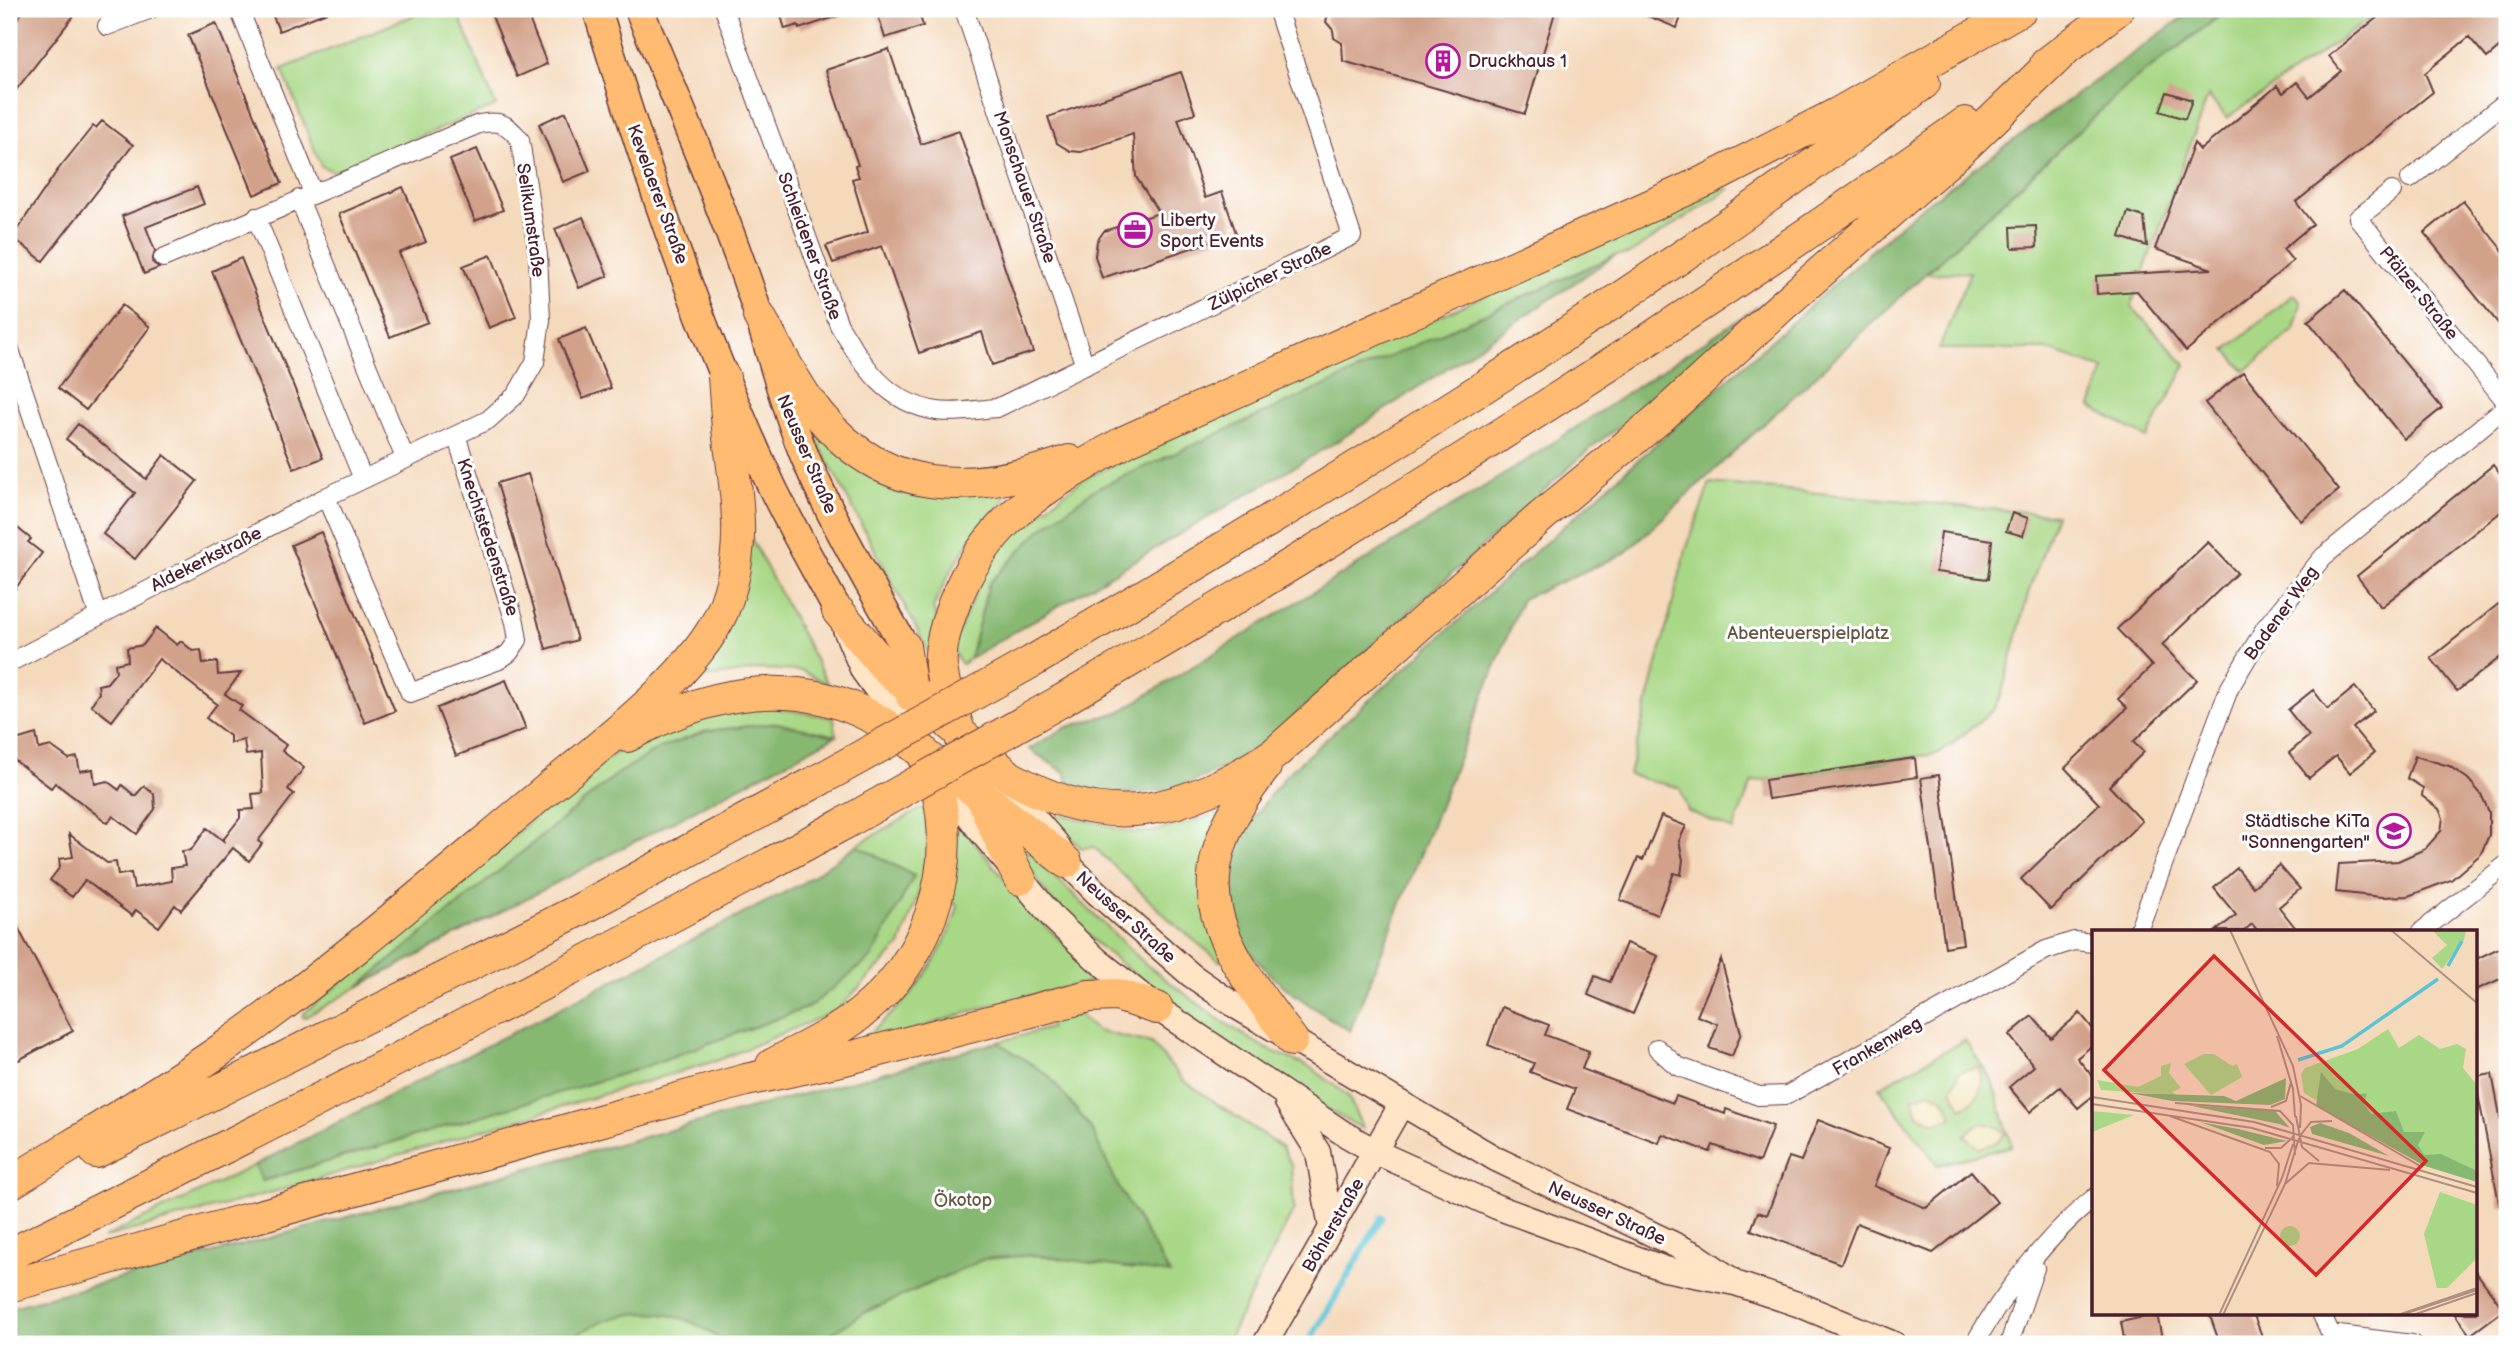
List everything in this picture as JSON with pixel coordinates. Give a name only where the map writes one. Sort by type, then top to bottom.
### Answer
[{"type":"highway","points":[[1020,879],[978,792],[940,664],[949,617],[965,573],[991,535],[1023,506],[1067,475],[1126,442],[1712,178],[1848,107],[2022,9]]},
{"type":"highway","points":[[9,1195],[576,911],[820,780],[1033,661],[1260,528],[1751,210],[2022,9]]},
{"type":"highway","points":[[9,1255],[277,1122],[587,963],[845,823],[1286,570],[1567,394],[1878,185],[2063,52],[2118,9]]},
{"type":"highway","points":[[838,611],[884,666],[1010,777],[1027,787],[1072,804],[1107,810],[1153,809],[1192,800],[1230,782],[1274,754],[1542,516],[1662,416],[1783,305],[1963,148],[2063,52]]},
{"type":"highway","points":[[759,316],[808,401],[830,428],[879,465],[916,480],[957,485],[1011,480],[1126,442]]},
{"type":"highway","points":[[9,1184],[226,1046],[381,928],[580,762],[683,669],[721,615],[732,585],[740,524],[724,377]]},
{"type":"highway","points":[[746,1080],[857,1016],[898,977],[920,943],[935,908],[945,842],[939,793],[923,753],[904,646]]},
{"type":"highway","points":[[580,762],[671,713],[716,698],[755,692],[801,695],[841,704],[888,726],[978,792],[1066,862]]},
{"type":"highway","points":[[1274,754],[1247,790],[1227,824],[1215,858],[1212,890],[1217,922],[1228,948],[1253,989],[1292,1041]]},
{"type":"highway","points":[[9,1286],[746,1080],[845,1059],[1089,996],[1117,995],[1157,1008]]},
{"type":"main road","name":"Kevelaerer Straße","points":[[597,9],[631,122],[724,377]]},
{"type":"main road","points":[[639,9],[701,159],[759,316]]},
{"type":"main road","name":"Neusser Straße","points":[[759,316],[781,395],[806,459],[840,531],[904,646],[960,732],[1056,843],[1066,862],[1191,975],[1292,1041],[1401,1105],[1555,1189],[1696,1255],[1735,1283]]},
{"type":"main road","name":"Neusser Straße","points":[[724,377],[774,490],[838,611],[863,671],[1020,879],[1055,920],[1157,1008],[1283,1095],[1376,1152],[1497,1207],[1665,1269],[1735,1283],[1800,1305],[1894,1344]]},
{"type":"main road","points":[[1283,1095],[1318,1152],[1331,1228]]},
{"type":"main road","name":"Böhlerstraße","points":[[1265,1344],[1401,1105]]},
{"type":"street","points":[[107,26],[151,9]]},
{"type":"street","points":[[239,9],[405,458]]},
{"type":"street","name":"Schleidener Straße","points":[[724,9],[839,325],[867,371],[900,399],[939,412],[998,408],[1085,366]]},
{"type":"street","name":"Monschauer Straße","points":[[964,9],[1085,366]]},
{"type":"street","name":"Zülpicher Straße","points":[[1085,366],[1352,236],[1277,9]]},
{"type":"street","points":[[2410,179],[2507,101]]},
{"type":"street","name":"Selikumstraße","points":[[306,196],[480,124],[496,120],[510,126],[520,140],[538,255],[541,313],[536,362],[516,395],[488,420],[405,458]]},
{"type":"street","name":"Pfälzer Straße","points":[[2392,191],[2358,218],[2507,404]]},
{"type":"street","points":[[163,258],[306,196]]},
{"type":"street","points":[[256,218],[363,479]]},
{"type":"street","points":[[9,347],[98,614]]},
{"type":"street","name":"Badener Weg","points":[[2138,930],[2229,689],[2265,628],[2323,557],[2507,404]]},
{"type":"street","name":"Knechtstedenstraße","points":[[326,497],[410,693],[499,660],[509,653],[518,640],[515,622],[456,435]]},
{"type":"street","name":"Aldekerkstraße","points":[[9,663],[98,614],[405,458]]},
{"type":"street","points":[[2423,930],[2507,864]]},
{"type":"street","name":"Frankenweg","points":[[1657,1048],[1677,1066],[1759,1096],[1787,1095],[2046,950],[2074,941],[2092,943]]},
{"type":"street","points":[[1974,1344],[1992,1312],[2074,1213],[2092,1200]]},
{"type":"street","points":[[2009,1344],[2040,1254]]},
{"type":"street","points":[[2321,1314],[2330,1334],[2412,1344]]},
{"type":"green space","points":[[429,9],[456,9],[496,106],[334,172],[321,166],[282,69]]},
{"type":"green space","points":[[2194,9],[2218,17],[2129,84],[1624,554],[1522,599],[1350,1031],[1269,974],[1239,943],[1232,890],[1233,869],[1245,833],[1288,773],[1915,212]]},
{"type":"green space","points":[[2229,9],[2384,9],[2227,118],[2208,96],[2131,306],[2186,365],[2147,438],[2091,407],[2104,369],[2045,349],[1939,349],[1970,272],[1926,274],[2129,84]]},
{"type":"green space","points":[[1718,189],[1729,189],[1629,254],[1616,255],[1093,490],[989,583],[970,658],[962,664],[951,649],[995,547],[1083,479]]},
{"type":"green space","points":[[1616,255],[1341,439],[970,658],[989,583],[1039,531],[1093,490]]},
{"type":"green space","points":[[1802,277],[1669,391],[1593,446],[1269,739],[1244,755],[1220,769],[1176,787],[1153,792],[1102,793],[1072,789],[1064,772],[1029,749],[1067,727],[1119,712],[1521,464]]},
{"type":"green space","points":[[2294,294],[2301,303],[2294,330],[2245,371],[2226,350]]},
{"type":"green space","points":[[820,428],[840,450],[1003,491],[1006,498],[964,549],[933,608],[937,619],[931,656],[813,433]]},
{"type":"green space","name":"Abenteuerspielplatz","points":[[1710,483],[2056,515],[2028,594],[2002,693],[1993,710],[1940,753],[1752,782],[1733,830],[1688,811],[1680,788],[1629,775],[1686,550]]},
{"type":"green space","points":[[751,538],[828,684],[802,671],[760,669],[686,681]]},
{"type":"green space","points":[[753,704],[834,718],[836,736],[777,723],[707,731],[658,749],[616,775],[358,987],[304,1018],[302,1015],[601,761],[676,723]]},
{"type":"green space","points":[[777,723],[836,736],[358,987],[616,775],[658,749],[707,731]]},
{"type":"green space","points":[[926,806],[928,867],[900,946],[836,1011],[719,1060],[280,1190],[103,1238],[255,1165],[263,1181],[635,1070],[809,1007],[914,876],[857,845]]},
{"type":"green space","points":[[1223,812],[1221,962],[1173,923],[1094,847],[1081,848],[1055,820],[1057,814],[1121,830],[1144,832]]},
{"type":"green space","points":[[958,821],[1032,914],[1103,979],[985,1007],[844,1052],[899,1006],[914,990],[939,952],[958,907],[951,899]]},
{"type":"green space","points":[[857,845],[914,876],[872,957],[809,1007],[635,1070],[262,1181],[255,1165],[801,884]]},
{"type":"green space","points":[[1021,848],[1032,854],[1144,963],[1217,1018],[1265,1048],[1312,1068],[1348,1096],[1363,1129],[1298,1094],[1194,1023],[1104,950],[1052,902],[1020,854]]},
{"type":"green space","name":"Ökotop","points":[[1076,1012],[1097,1031],[1151,1043],[1184,1081],[1281,1147],[1291,1164],[1294,1209],[1226,1344],[9,1344],[9,1308],[1050,1028],[1050,1018]]},
{"type":"green space","points":[[1965,1040],[1992,1081],[2012,1146],[1938,1165],[1879,1087]]},
{"type":"green space","name":"Ökotop","points":[[998,1042],[1048,1075],[1091,1128],[1119,1188],[1170,1274],[1035,1255],[984,1259],[864,1313],[815,1344],[724,1344],[706,1330],[686,1320],[644,1313],[602,1322],[582,1331],[564,1344],[9,1344],[9,1308]]},
{"type":"sand","points":[[1978,1066],[1982,1079],[1980,1091],[1973,1101],[1961,1108],[1952,1090],[1959,1072]]},
{"type":"sand","points":[[1929,1092],[1944,1098],[1953,1117],[1936,1123],[1918,1115],[1912,1098]]},
{"type":"sand","points":[[1985,1123],[2000,1128],[2006,1134],[1998,1142],[1980,1148],[1964,1136],[1976,1125]]},
{"type":"building","points":[[25,9],[79,9],[9,99],[9,29]]},
{"type":"building","points":[[270,9],[332,9],[332,10],[279,31]]},
{"type":"building","points":[[489,9],[525,9],[547,64],[517,77]]},
{"type":"building","points":[[779,9],[849,9],[850,12],[799,29],[798,25],[785,29]]},
{"type":"building","points":[[876,9],[918,9],[923,26],[885,38]]},
{"type":"building","name":"Druckhaus 1","points":[[1329,9],[1556,9],[1525,114],[1343,61],[1342,43],[1334,38],[1333,30],[1326,22]]},
{"type":"building","points":[[1631,9],[1684,9],[1677,28]]},
{"type":"building","points":[[2388,9],[2507,9],[2507,41],[2487,58],[2469,37],[2425,73],[2433,92],[2296,202],[2313,224],[2283,249],[2293,261],[2186,351],[2137,291],[2097,294],[2096,276],[2212,269],[2155,249],[2194,143],[2200,150],[2277,86],[2283,93],[2297,82],[2309,97],[2341,71],[2329,56]]},
{"type":"building","points":[[216,23],[282,183],[254,195],[188,35]]},
{"type":"building","points":[[889,49],[921,144],[959,131],[1033,352],[992,365],[982,332],[919,353],[882,246],[833,263],[826,246],[868,232],[852,179],[859,177],[855,166],[858,165],[826,70]]},
{"type":"building","points":[[1181,72],[1195,113],[1178,119],[1205,198],[1222,192],[1236,233],[1102,278],[1095,256],[1097,241],[1104,231],[1159,213],[1136,177],[1133,134],[1081,152],[1070,151],[1057,143],[1048,117]]},
{"type":"building","points":[[2167,92],[2192,100],[2185,119],[2160,111]]},
{"type":"building","points":[[566,112],[590,171],[563,182],[539,124]]},
{"type":"building","points":[[102,121],[133,145],[43,261],[12,237],[57,171],[93,126],[96,128]]},
{"type":"building","points":[[477,149],[503,210],[475,221],[450,160]]},
{"type":"building","points":[[197,187],[204,204],[146,227],[155,251],[152,262],[159,268],[144,274],[122,216]]},
{"type":"building","points":[[403,187],[426,242],[399,253],[428,322],[390,337],[339,214]]},
{"type":"building","points":[[2463,201],[2507,256],[2507,334],[2424,233]]},
{"type":"building","points":[[2128,212],[2144,217],[2147,246],[2120,237]]},
{"type":"building","points":[[583,217],[608,276],[579,288],[555,229]]},
{"type":"building","points":[[2036,226],[2037,247],[2012,248],[2011,227]]},
{"type":"building","points":[[491,255],[516,317],[489,328],[463,266]]},
{"type":"building","points":[[241,258],[323,458],[294,469],[212,271]]},
{"type":"building","points":[[2345,290],[2442,408],[2404,439],[2308,321]]},
{"type":"building","points":[[122,305],[150,327],[86,410],[58,388]]},
{"type":"building","points":[[586,328],[611,388],[583,399],[559,339]]},
{"type":"building","points":[[2243,372],[2339,490],[2301,521],[2205,403]]},
{"type":"building","points":[[78,424],[146,479],[164,455],[197,481],[135,559],[103,534],[135,493],[66,439]]},
{"type":"building","points":[[2493,465],[2507,483],[2507,507],[2381,607],[2357,576]]},
{"type":"building","points":[[528,474],[577,640],[546,649],[497,483]]},
{"type":"building","points":[[2012,513],[2028,518],[2023,536],[2006,531]]},
{"type":"building","points":[[9,521],[31,539],[28,542],[42,553],[9,597]]},
{"type":"building","points":[[321,532],[395,711],[365,723],[291,545]]},
{"type":"building","points":[[1941,532],[1992,540],[1988,579],[1936,572]]},
{"type":"building","points":[[2208,542],[2237,573],[2162,645],[2197,680],[2133,742],[2144,752],[2109,786],[2142,821],[2051,910],[2021,879],[2099,804],[2065,768],[2127,708],[2118,699],[2152,666],[2117,629]]},
{"type":"building","points":[[2507,597],[2507,652],[2457,691],[2431,658]]},
{"type":"building","points":[[156,628],[177,645],[181,641],[193,651],[201,650],[203,664],[217,662],[218,675],[241,673],[225,694],[242,706],[239,710],[286,745],[282,751],[304,768],[288,789],[294,794],[258,841],[262,844],[249,861],[233,848],[181,910],[175,905],[159,927],[136,910],[132,916],[85,880],[72,897],[50,880],[60,867],[59,859],[73,857],[69,834],[107,863],[116,862],[118,875],[131,873],[134,888],[172,881],[171,868],[185,866],[182,851],[191,850],[207,828],[225,842],[223,840],[240,818],[240,810],[254,809],[252,794],[263,793],[261,753],[246,755],[244,740],[230,743],[230,736],[206,718],[217,704],[159,659],[112,721],[91,705],[99,693],[98,685],[107,683],[116,672],[115,664],[128,661],[127,648],[143,645]]},
{"type":"building","points":[[506,680],[526,729],[456,756],[437,708]]},
{"type":"building","points":[[2355,687],[2374,711],[2353,728],[2374,753],[2350,773],[2336,756],[2309,778],[2289,753],[2309,736],[2288,710],[2313,690],[2328,709]]},
{"type":"building","points":[[36,734],[39,749],[51,746],[69,759],[77,757],[80,771],[93,769],[95,784],[107,781],[119,790],[122,785],[135,796],[144,786],[154,794],[155,809],[137,834],[113,816],[108,823],[55,783],[51,788],[9,756],[9,742]]},
{"type":"building","points":[[2415,756],[2449,766],[2468,779],[2481,794],[2489,812],[2489,835],[2481,854],[2451,880],[2408,896],[2381,897],[2336,892],[2339,864],[2398,861],[2425,849],[2441,831],[2443,818],[2439,809],[2422,796],[2423,788],[2407,778]]},
{"type":"building","points":[[1915,758],[1917,777],[1768,799],[1765,780]]},
{"type":"building","points":[[1939,775],[1963,944],[1945,947],[1921,778]]},
{"type":"building","points":[[1661,816],[1686,826],[1679,841],[1683,860],[1681,875],[1674,873],[1657,915],[1620,900],[1638,858],[1643,860]]},
{"type":"building","points":[[2279,865],[2300,889],[2279,907],[2297,930],[2257,930],[2252,924],[2245,930],[2217,930],[2236,915],[2214,888],[2237,868],[2253,887]]},
{"type":"building","points":[[9,911],[73,1031],[9,1065]]},
{"type":"building","points":[[1626,943],[1658,956],[1633,1014],[1588,995],[1595,976],[1610,982]]},
{"type":"building","points":[[2507,944],[2507,976],[2478,989],[2478,958]]},
{"type":"building","points":[[1721,959],[1741,1033],[1732,1056],[1709,1048],[1718,1024],[1697,1016]]},
{"type":"building","points":[[1502,1007],[1549,1025],[1545,1035],[1589,1051],[1582,1069],[1673,1103],[1676,1096],[1725,1114],[1726,1109],[1773,1126],[1759,1162],[1713,1145],[1710,1152],[1662,1134],[1659,1143],[1567,1109],[1575,1089],[1530,1072],[1534,1063],[1488,1045]]},
{"type":"building","points":[[2080,1013],[2092,1028],[2092,1046],[2077,1058],[2092,1076],[2092,1097],[2078,1108],[2060,1087],[2030,1112],[2009,1087],[2034,1066],[2009,1035],[2032,1016],[2051,1038]]},
{"type":"building","points":[[2492,1074],[2507,1152],[2507,1207],[2500,1208],[2478,1094],[2478,1077]]},
{"type":"building","points":[[1818,1120],[1889,1148],[1874,1186],[1926,1208],[1971,1171],[1997,1202],[1933,1253],[1857,1223],[1841,1264],[1751,1230],[1758,1212],[1767,1215],[1789,1157],[1801,1161]]},
{"type":"building","points":[[2478,1275],[2504,1310],[2470,1335],[2455,1314],[2478,1314]]},
{"type":"building","points":[[2157,1314],[2163,1344],[2125,1344],[2121,1322]]},
{"type":"building","points":[[2209,1314],[2253,1314],[2265,1344],[2220,1344]]},
{"type":"waterway","points":[[1308,1344],[1382,1217]]},
{"type":"place","name":"Druckhaus 1","points":[[1443,61]]},
{"type":"place","name":"Liberty Sport Events","points":[[1135,230]]},
{"type":"place","name":"Städtische KiTa \"Sonnengarten\"","points":[[2394,831]]}]
